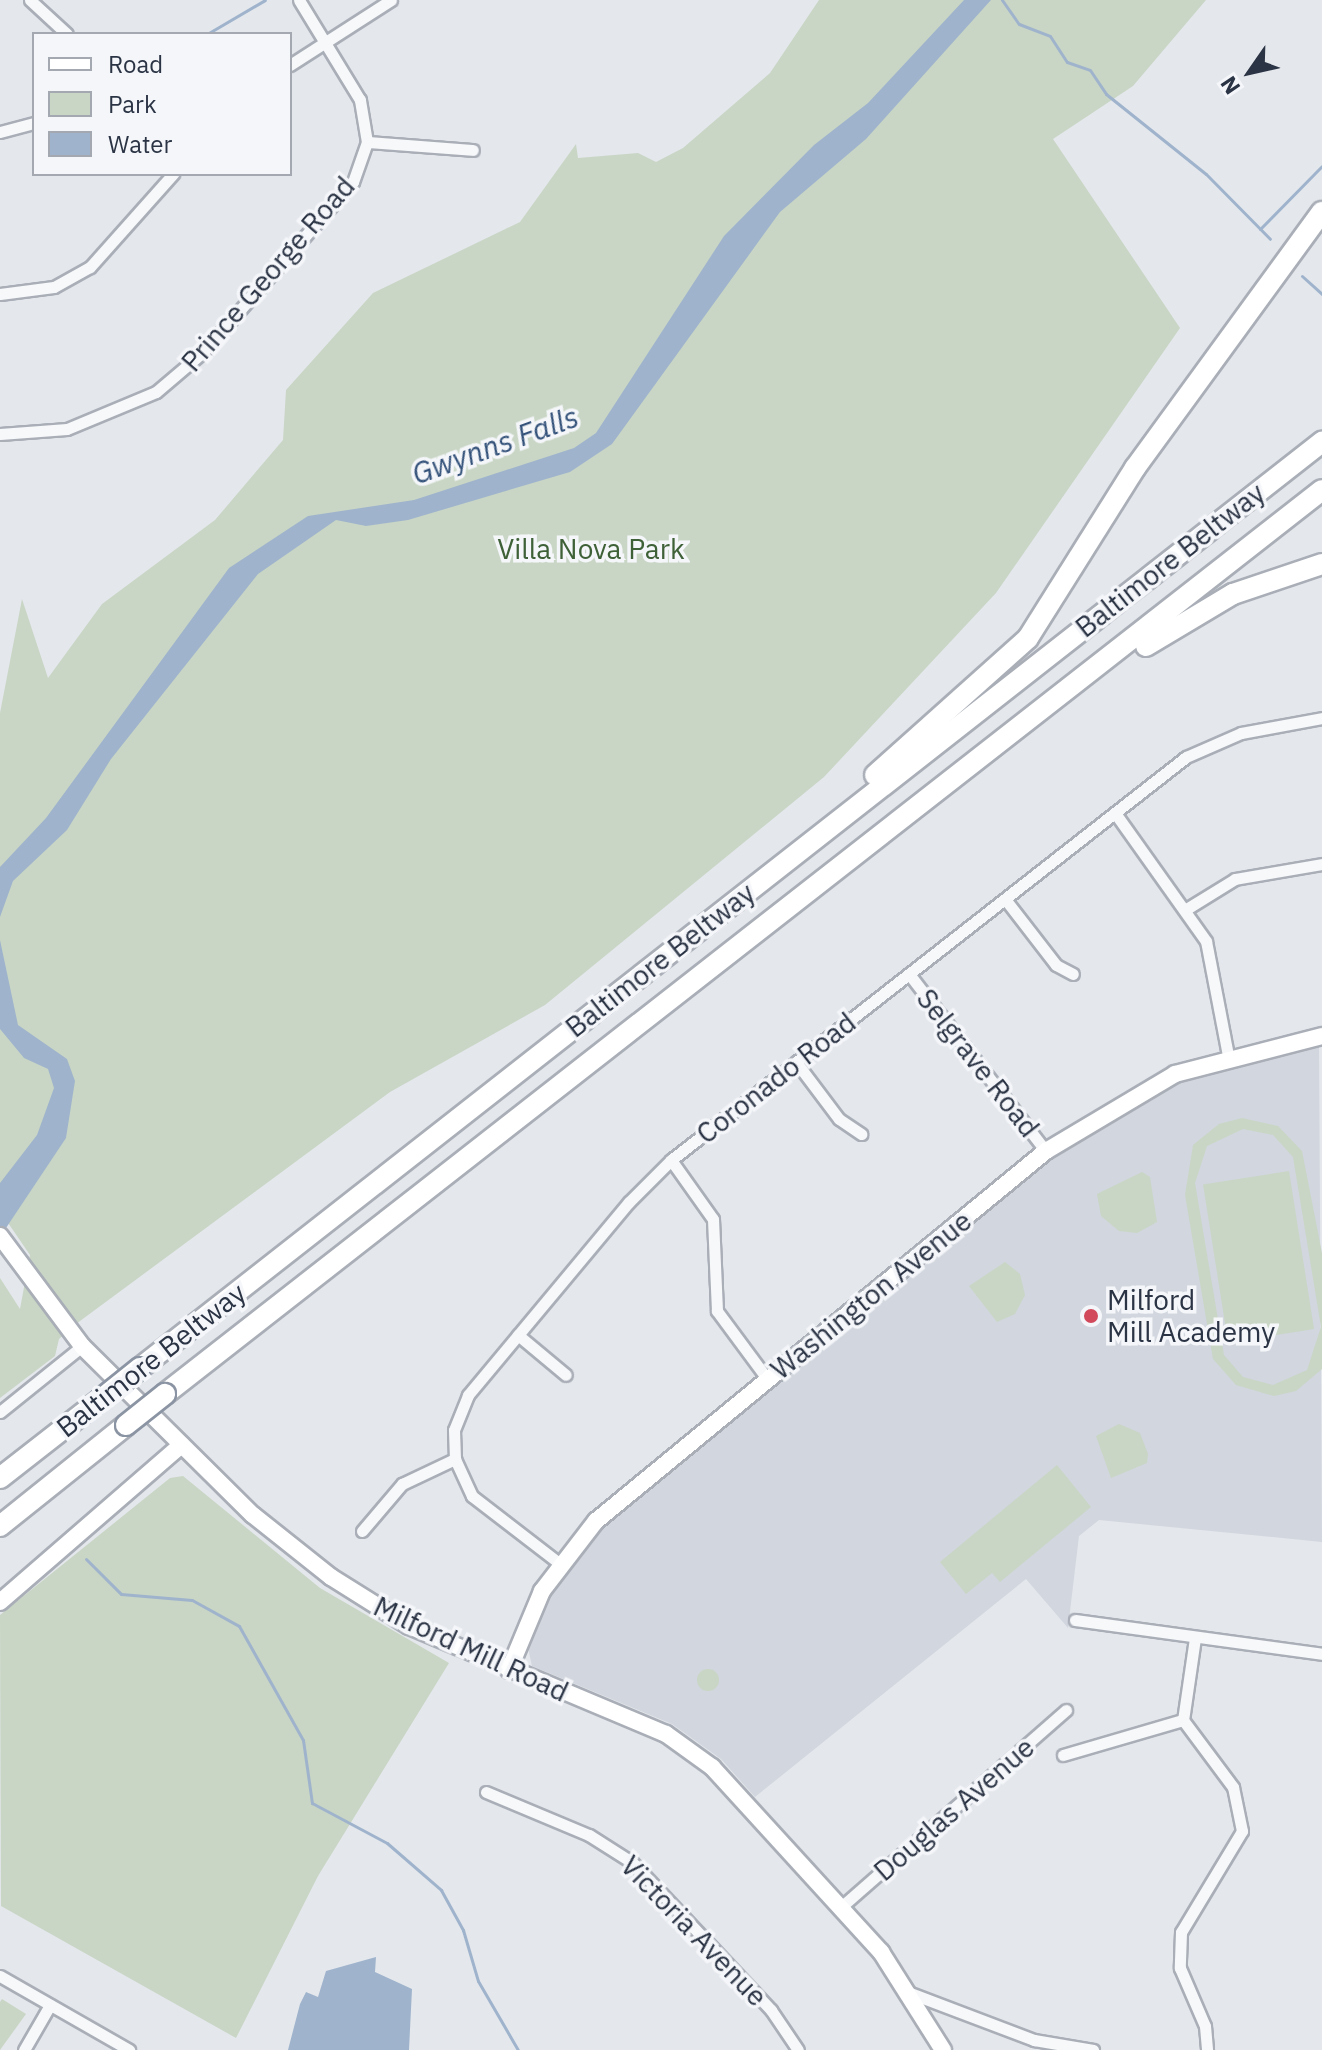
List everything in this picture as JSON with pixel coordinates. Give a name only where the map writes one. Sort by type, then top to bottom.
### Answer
[{"type":"highway","points":[[691,936],[1028,638],[1135,468],[1322,212]]},
{"type":"highway","name":"Baltimore Beltway","points":[[0,1478],[1322,442]]},
{"type":"highway","name":"Baltimore Beltway","points":[[0,1526],[1322,490]]},
{"type":"highway","points":[[1069,690],[1205,608],[1322,564]]},
{"type":"main road","name":"Washington Avenue","points":[[509,1670],[559,1563],[596,1521],[1046,1151],[1125,1098],[1228,1055],[1322,1036]]},
{"type":"main road","name":"Milford Mill Road","points":[[2,1239],[82,1346],[181,1445],[253,1515],[369,1604],[509,1670],[689,1748],[841,1907],[910,1993],[943,2050]]},
{"type":"main road","points":[[0,1602],[181,1445]]},
{"type":"street","points":[[30,0],[65,32]]},
{"type":"street","name":"Prince George Road","points":[[0,434],[100,420],[181,374],[342,197],[367,142],[360,100],[299,0]]},
{"type":"street","points":[[292,64],[391,0]]},
{"type":"street","points":[[0,132],[32,124]]},
{"type":"street","points":[[367,142],[473,150]]},
{"type":"street","points":[[0,294],[54,287],[90,267],[171,176]]},
{"type":"street","name":"Coronado Road","points":[[455,1459],[461,1406],[518,1335],[671,1160],[1201,748],[1241,733],[1322,718]]},
{"type":"street","points":[[1115,813],[1188,908],[1211,959],[1228,1055]]},
{"type":"street","points":[[1188,908],[1235,879],[1322,864]]},
{"type":"street","points":[[1005,899],[1056,965],[1073,974]]},
{"type":"street","name":"Selgrave Road","points":[[909,974],[1046,1151]]},
{"type":"street","points":[[796,1062],[839,1119],[861,1134]]},
{"type":"street","points":[[671,1160],[713,1219],[717,1311],[768,1380]]},
{"type":"street","points":[[518,1335],[566,1375]]},
{"type":"street","points":[[0,1412],[82,1346]]},
{"type":"street","points":[[362,1531],[402,1484],[455,1459],[482,1507],[559,1563]]},
{"type":"street","points":[[1075,1620],[1322,1654]]},
{"type":"street","points":[[1195,1638],[1183,1720],[1233,1787],[1241,1819],[1239,1843],[1181,1932],[1180,1968],[1205,2026],[1207,2050]]},
{"type":"street","name":"Douglas Avenue","points":[[841,1907],[1066,1710]]},
{"type":"street","points":[[1063,1755],[1183,1720]]},
{"type":"street","name":"Victoria Avenue","points":[[486,1792],[589,1835],[633,1863],[771,2010],[798,2050]]},
{"type":"street","points":[[0,1976],[129,2050]]},
{"type":"street","points":[[910,1993],[1034,2040],[1093,2050]]},
{"type":"street","points":[[24,2050],[50,2005]]},
{"type":"shaded area","name":"Milford Mill Academy","points":[[1319,1045],[1322,1542],[1099,1520],[1079,1536],[1068,1628],[1026,1579],[755,1797],[721,1759],[672,1724],[532,1666],[528,1648],[551,1596],[603,1527],[1053,1157],[1178,1083]]},
{"type":"green space","name":"Villa Nova Park","points":[[819,0],[1206,0],[1133,86],[1053,139],[1180,328],[996,593],[824,777],[545,1005],[390,1092],[80,1321],[59,1339],[55,1356],[0,1398],[0,1278],[20,1309],[30,1255],[0,1211],[0,713],[22,599],[48,678],[102,604],[215,520],[283,440],[286,390],[373,293],[520,222],[576,144],[578,158],[638,153],[656,162],[683,148],[770,73]]},
{"type":"green space","points":[[1242,1118],[1278,1126],[1302,1151],[1322,1253],[1322,1369],[1296,1391],[1274,1396],[1236,1385],[1213,1359],[1185,1195],[1193,1145],[1219,1124]],"holes":[[[1243,1129],[1273,1135],[1293,1157],[1321,1327],[1307,1370],[1273,1385],[1243,1377],[1224,1355],[1195,1183],[1207,1146]]]},
{"type":"green space","points":[[1289,1171],[1314,1329],[1228,1343],[1203,1185]]},
{"type":"green space","points":[[1142,1172],[1150,1177],[1157,1222],[1137,1233],[1119,1231],[1101,1216],[1097,1194]]},
{"type":"green space","points":[[1005,1262],[1020,1274],[1025,1295],[1015,1314],[997,1322],[969,1286]]},
{"type":"green space","points":[[1119,1424],[1140,1433],[1148,1454],[1147,1463],[1111,1478],[1096,1436]]},
{"type":"green space","points":[[1057,1465],[1091,1507],[1000,1582],[992,1573],[966,1594],[940,1562]]},
{"type":"green space","points":[[183,1476],[320,1588],[449,1663],[318,1876],[236,2038],[1,1906],[0,1615],[170,1478]]},
{"type":"green space","points":[[704,1669],[712,1669],[719,1680],[712,1691],[704,1691],[697,1684],[697,1676]]},
{"type":"green space","points":[[2,1999],[26,2014],[0,2050],[0,2002]]},
{"type":"water","name":"Gwynns Falls","points":[[964,0],[991,0],[866,139],[780,212],[612,444],[570,472],[408,520],[366,526],[336,520],[258,574],[111,759],[67,830],[13,881],[0,917],[0,867],[46,818],[229,568],[308,516],[414,500],[574,448],[596,433],[724,236],[814,145],[868,103]]},
{"type":"water","points":[[0,940],[18,1025],[67,1059],[75,1081],[66,1138],[0,1237],[0,1183],[37,1135],[54,1088],[48,1069],[24,1058],[0,1029]]},
{"type":"water","points":[[376,1957],[375,1972],[412,1989],[409,2050],[288,2050],[306,1992],[318,1997],[326,1971]]},
{"type":"waterway","points":[[210,32],[265,0]]},
{"type":"waterway","points":[[1002,0],[1019,24],[1050,36],[1067,62],[1090,70],[1106,94],[1206,174],[1270,239]]},
{"type":"waterway","points":[[1260,229],[1322,166]]},
{"type":"waterway","points":[[1302,276],[1322,294]]},
{"type":"waterway","points":[[86,1559],[121,1594],[192,1600],[239,1626],[303,1740],[312,1803],[387,1843],[441,1890],[463,1930],[478,1981],[518,2050]]},
{"type":"place","name":"Milford Mill Academy","points":[[1091,1316]]}]
